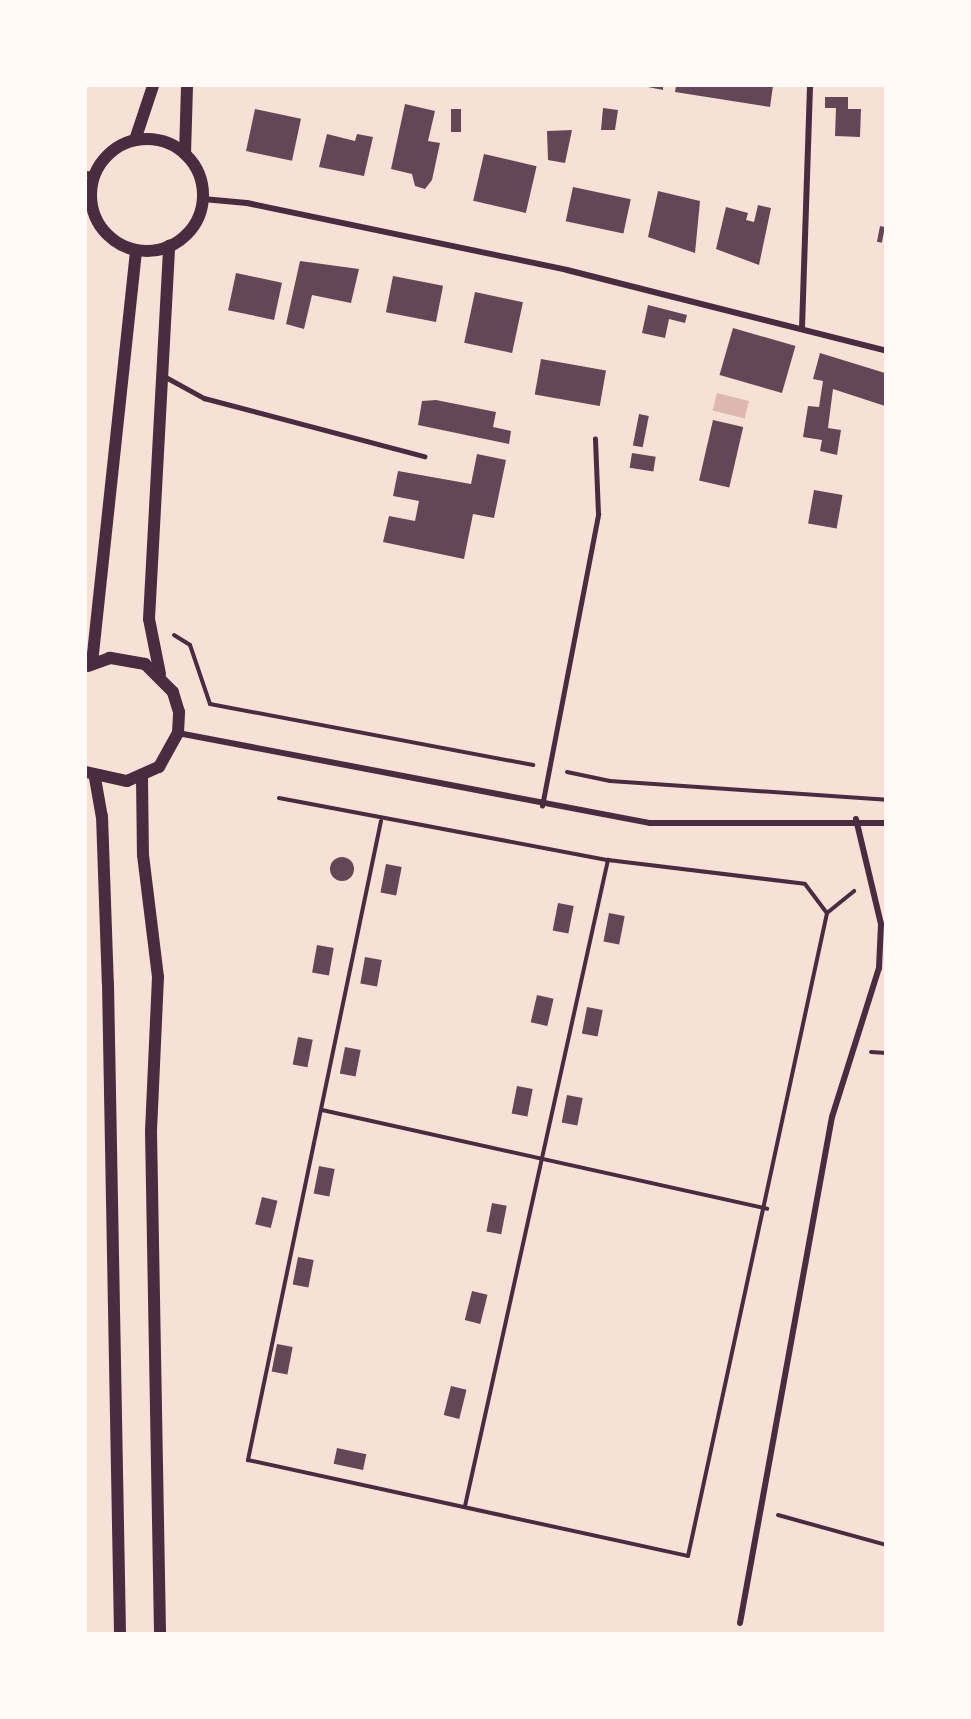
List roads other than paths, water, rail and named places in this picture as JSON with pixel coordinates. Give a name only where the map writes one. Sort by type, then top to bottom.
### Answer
[{"type":"main road","points":[[135,140],[153,86]]},
{"type":"main road","points":[[185,154],[187,86]]},
{"type":"main road","points":[[135,140],[161,142],[185,154],[195,167],[203,199],[193,227],[169,246],[136,250],[107,236],[98,223],[90,191],[90,174],[103,159],[135,140]]},
{"type":"main road","points":[[160,675],[149,619],[160,373],[169,246]]},
{"type":"main road","points":[[120,1634],[108,984],[102,816],[90,775],[127,781],[142,777],[159,766],[178,733],[173,692],[160,675],[128,659],[89,665],[136,250]]},
{"type":"main road","points":[[142,777],[143,855],[158,977],[151,1131],[159,1634]]},
{"type":"street","points":[[802,328],[810,86]]},
{"type":"street","points":[[203,199],[247,203],[567,270],[802,328],[885,351]]},
{"type":"street","points":[[178,733],[542,806],[650,823],[856,819],[885,823]]},
{"type":"street","points":[[740,1623],[758,1509],[832,1117],[879,968],[881,924],[856,819]]},
{"type":"lane","points":[[160,373],[204,398],[424,456]]},
{"type":"lane","points":[[542,806],[551,769],[598,514],[595,439]]}]
